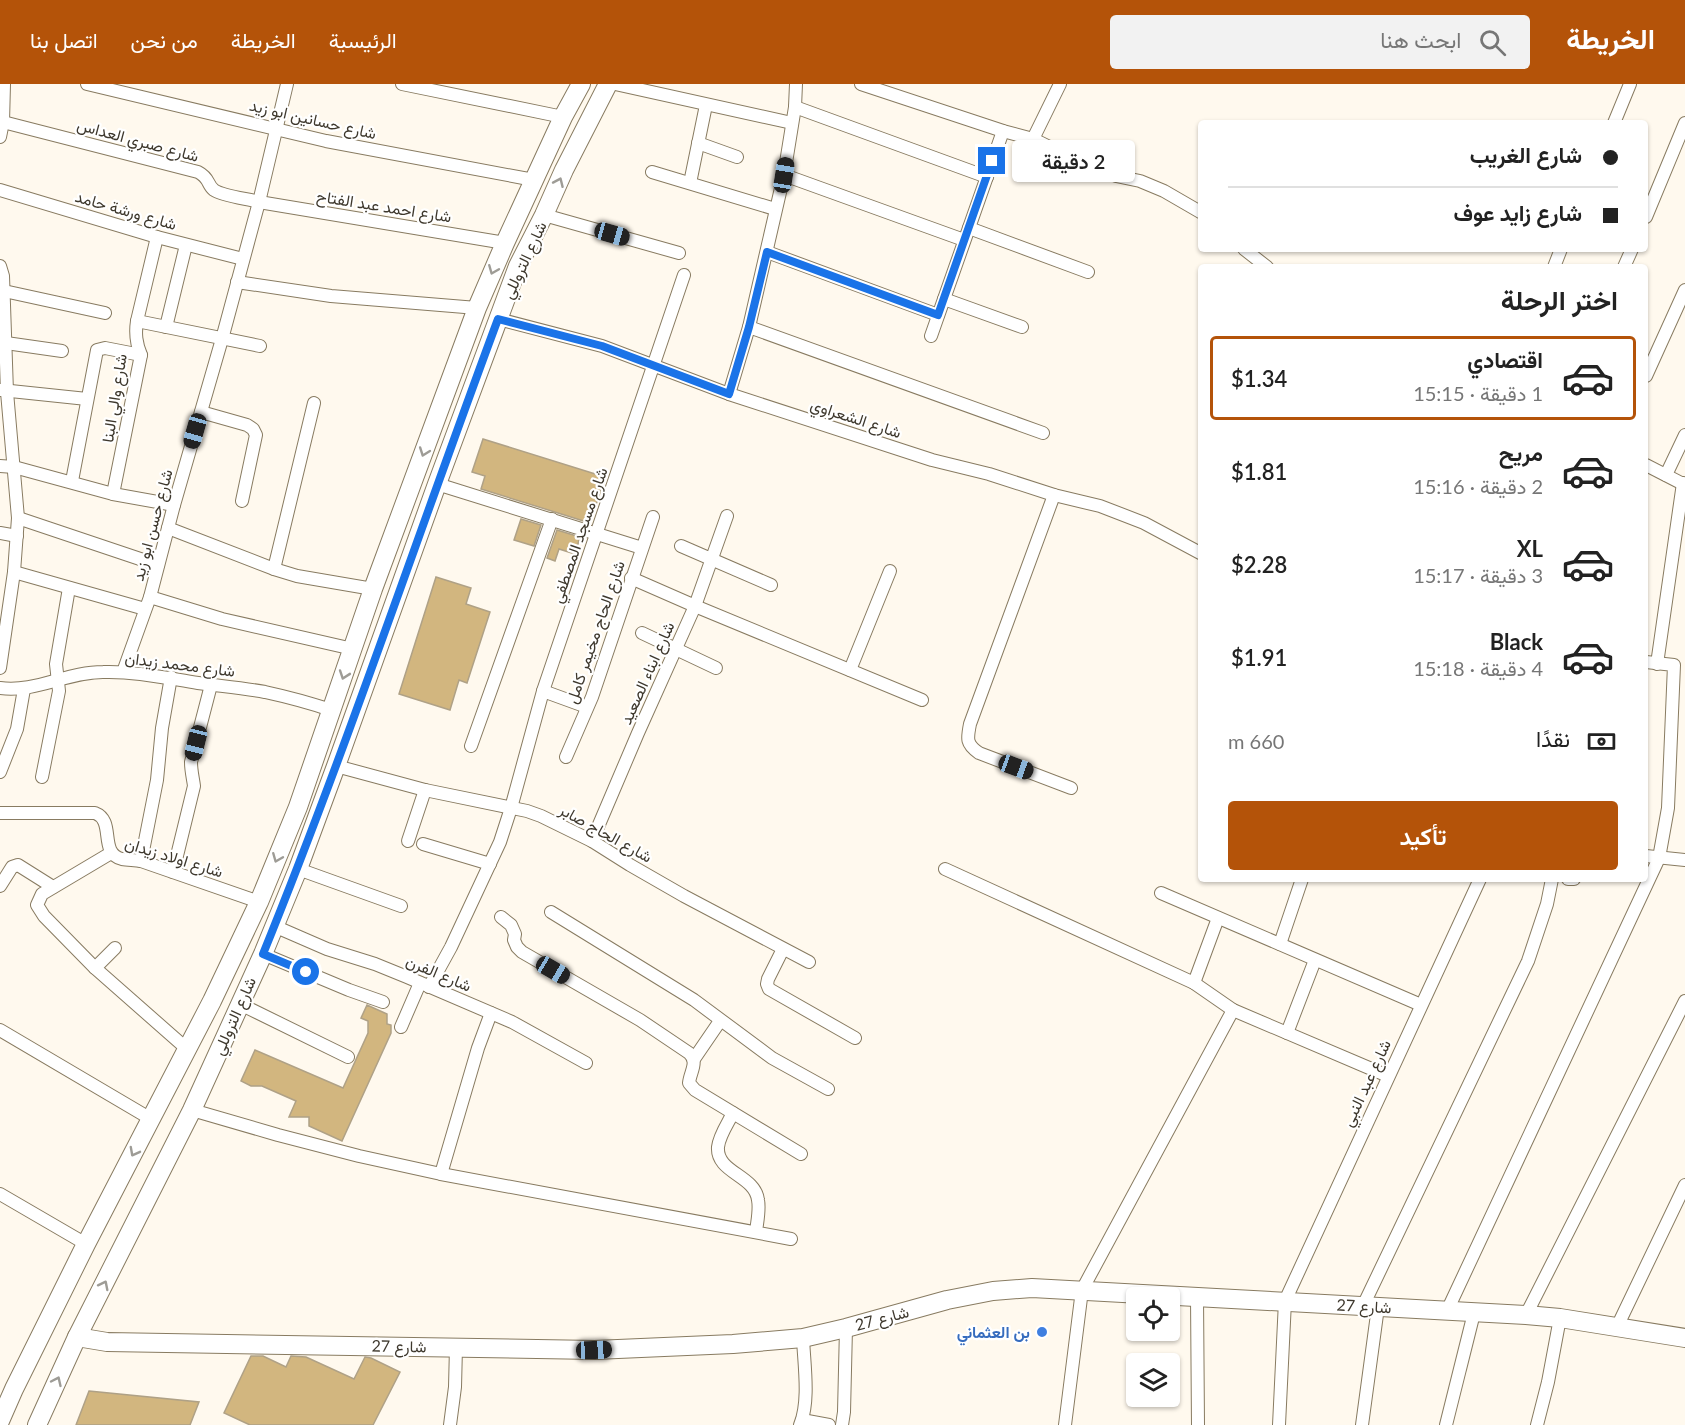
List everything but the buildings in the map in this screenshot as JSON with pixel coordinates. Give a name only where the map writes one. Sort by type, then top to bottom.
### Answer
[{"type":"street","points":[[0,136],[4,84]]},
{"type":"street","name":"شارع حسانين ابو زيد","points":[[87,84],[104,86],[326,141],[534,180]]},
{"type":"street","name":"شارع حسن ابو زيد","points":[[123,672],[147,603],[222,339],[259,202],[287,84]]},
{"type":"street","points":[[402,84],[563,117]]},
{"type":"street","name":"شارع التروللي","points":[[0,1422],[7,1387],[46,1325],[237,952],[259,902],[297,807],[373,589],[477,308],[504,243],[563,117],[581,84]]},
{"type":"street","name":"شارع التروللي","points":[[37,1425],[77,1337],[195,1103],[263,954],[336,766],[436,484],[518,266],[608,84]]},
{"type":"street","points":[[615,84],[792,123]]},
{"type":"street","points":[[729,394],[749,327],[784,175],[795,107],[796,84]]},
{"type":"street","points":[[861,84],[1033,139],[1090,167],[1140,181],[1164,191],[1198,211]]},
{"type":"street","points":[[1033,139],[1060,84]]},
{"type":"street","points":[[1615,120],[1630,84]]},
{"type":"street","points":[[690,183],[706,105]]},
{"type":"street","points":[[795,107],[987,177]]},
{"type":"street","name":"شارع صبري العداس","points":[[2,123],[198,172],[208,180],[215,191],[259,202]]},
{"type":"street","points":[[1648,211],[1685,123]]},
{"type":"street","points":[[931,336],[1003,131]]},
{"type":"street","points":[[698,143],[737,157]]},
{"type":"street","points":[[652,172],[775,210]]},
{"type":"street","points":[[784,175],[1088,272]]},
{"type":"street","name":"شارع ورشة حامد","points":[[0,190],[157,237],[243,259]]},
{"type":"street","name":"شارع احمد عبد الفتاح","points":[[259,202],[504,243]]},
{"type":"street","points":[[544,215],[679,253]]},
{"type":"street","name":"شارع والي البنا","points":[[113,494],[141,355],[135,333],[137,321],[157,237]]},
{"type":"street","points":[[166,327],[186,245]]},
{"type":"street","points":[[767,252],[938,315]]},
{"type":"street","points":[[1248,252],[1263,264]]},
{"type":"street","points":[[0,266],[3,276],[2,318],[6,343],[4,391],[18,518],[14,572],[6,586],[0,668]]},
{"type":"street","name":"شارع مسجد المصطفي","points":[[401,1027],[424,985],[451,947],[500,842],[543,691],[684,275]]},
{"type":"street","points":[[237,282],[331,296],[477,308]]},
{"type":"street","points":[[1648,372],[1685,290]]},
{"type":"street","points":[[4,291],[105,313]]},
{"type":"street","points":[[944,299],[1022,327]]},
{"type":"street","name":"شارع الشعراوي","points":[[498,319],[602,346],[729,394],[932,460],[989,474],[1054,495],[1077,499],[1122,513],[1198,552]]},
{"type":"street","points":[[137,321],[260,346]]},
{"type":"street","points":[[749,327],[1043,433]]},
{"type":"street","points":[[6,343],[62,351]]},
{"type":"street","points":[[72,481],[97,350],[105,348],[141,355]]},
{"type":"street","points":[[4,391],[87,399]]},
{"type":"street","points":[[274,570],[314,403]]},
{"type":"street","points":[[201,412],[247,425],[256,435],[242,501]]},
{"type":"street","points":[[1666,475],[1685,435]]},
{"type":"street","points":[[0,466],[14,467],[72,481],[113,494],[174,505]]},
{"type":"street","points":[[1648,466],[1684,484],[1651,663],[1674,665],[1668,808],[1659,858],[1648,882]]},
{"type":"street","points":[[436,484],[642,548]]},
{"type":"street","points":[[1054,495],[974,713],[968,736],[970,747],[979,753],[1071,788]]},
{"type":"street","name":"شارع ابناء الصعيد","points":[[592,841],[695,606],[727,516]]},
{"type":"street","name":"شارع الحاج مخيمر كامل","points":[[566,757],[587,707],[652,517]]},
{"type":"street","points":[[18,518],[158,565]]},
{"type":"street","points":[[471,746],[552,519]]},
{"type":"street","points":[[168,528],[274,570],[373,589]]},
{"type":"street","points":[[0,532],[17,536]]},
{"type":"street","points":[[681,546],[771,585]]},
{"type":"street","points":[[850,670],[890,571]]},
{"type":"street","points":[[14,572],[69,588],[353,649]]},
{"type":"street","points":[[632,578],[922,700]]},
{"type":"street","points":[[42,777],[58,691],[56,663],[69,588]]},
{"type":"street","points":[[642,633],[716,668]]},
{"type":"street","name":"شارع محمد زيدان","points":[[0,688],[24,689],[100,672],[123,672],[171,677],[263,692],[294,698],[331,710]]},
{"type":"street","points":[[141,861],[157,780],[162,728],[171,677]]},
{"type":"street","points":[[173,872],[194,786],[190,772],[191,762],[211,684]]},
{"type":"street","points":[[0,772],[5,746],[18,729],[24,689]]},
{"type":"street","points":[[543,691],[587,707]]},
{"type":"street","name":"شارع الحاج صابر","points":[[336,766],[425,790],[541,816],[592,841],[630,865],[809,962]]},
{"type":"street","points":[[408,841],[425,790]]},
{"type":"street","name":"شارع اولاد زيدان","points":[[0,813],[95,813],[104,819],[111,853],[121,859],[141,861],[259,902]]},
{"type":"street","points":[[423,844],[490,864]]},
{"type":"street","points":[[111,853],[42,894],[37,904],[39,910],[95,968],[187,1049]]},
{"type":"street","points":[[1648,856],[1685,860]]},
{"type":"street","points":[[0,886],[12,867],[18,865],[53,887]]},
{"type":"street","points":[[297,869],[401,906]]},
{"type":"street","points":[[945,869],[1194,983],[1233,1010],[1388,1076]]},
{"type":"street","points":[[1280,944],[1301,882]]},
{"type":"street","name":"شارع عبد النبي","points":[[1285,1302],[1420,1005],[1479,882]]},
{"type":"street","points":[[1362,1425],[1371,1307],[1527,961],[1547,904],[1551,882]]},
{"type":"street","points":[[1447,1311],[1648,882]]},
{"type":"street","points":[[1161,893],[1420,1005]]},
{"type":"street","points":[[551,912],[694,1000],[772,1058],[828,1089]]},
{"type":"street","points":[[501,917],[511,925],[515,934],[514,940],[522,952],[640,1020],[689,1053],[694,1059]]},
{"type":"street","points":[[1194,983],[1218,918]]},
{"type":"street","name":"شارع الفرن","points":[[274,926],[327,949],[375,964],[491,1013],[528,1030],[586,1063]]},
{"type":"street","points":[[95,968],[115,948]]},
{"type":"street","points":[[783,949],[768,979],[769,989],[855,1038]]},
{"type":"street","points":[[263,954],[383,1002]]},
{"type":"street","points":[[1287,1033],[1316,960]]},
{"type":"street","points":[[1526,1315],[1685,1001]]},
{"type":"street","points":[[240,1004],[348,1057]]},
{"type":"street","points":[[1065,1425],[1082,1290],[1233,1010]]},
{"type":"street","points":[[441,1174],[478,1048],[491,1013]]},
{"type":"street","points":[[720,1021],[694,1059],[689,1079],[691,1087],[801,1154]]},
{"type":"street","points":[[0,1030],[151,1119]]},
{"type":"street","points":[[171,1081],[195,1103],[288,1138],[441,1174],[791,1239]]},
{"type":"street","points":[[733,1113],[720,1138],[719,1156],[723,1164],[748,1182],[755,1191],[758,1200],[756,1232]]},
{"type":"street","points":[[1617,1327],[1685,1185]]},
{"type":"street","points":[[0,1194],[86,1244]]},
{"type":"street","name":"شارع 27","points":[[77,1337],[107,1342],[594,1350],[733,1344],[802,1338],[947,1300],[993,1291],[1032,1288],[1526,1315],[1560,1318],[1685,1338]]},
{"type":"street","points":[[1197,1297],[1198,1425]]},
{"type":"street","points":[[1279,1425],[1285,1302]]},
{"type":"street","points":[[1446,1425],[1474,1313]]},
{"type":"street","points":[[1537,1425],[1548,1383],[1560,1318]]},
{"type":"street","points":[[842,1425],[846,1328]]},
{"type":"street","points":[[802,1338],[805,1397],[801,1422],[830,1425]]},
{"type":"street","points":[[450,1425],[455,1387],[456,1347]]},
{"type":"place","name":"بن العثماني","points":[[1042,1332]]},
{"type":"route","points":[[306,972],[263,954],[328,786],[436,484],[498,319],[602,346],[729,394],[749,327],[767,252],[938,315],[992,161]]}]
